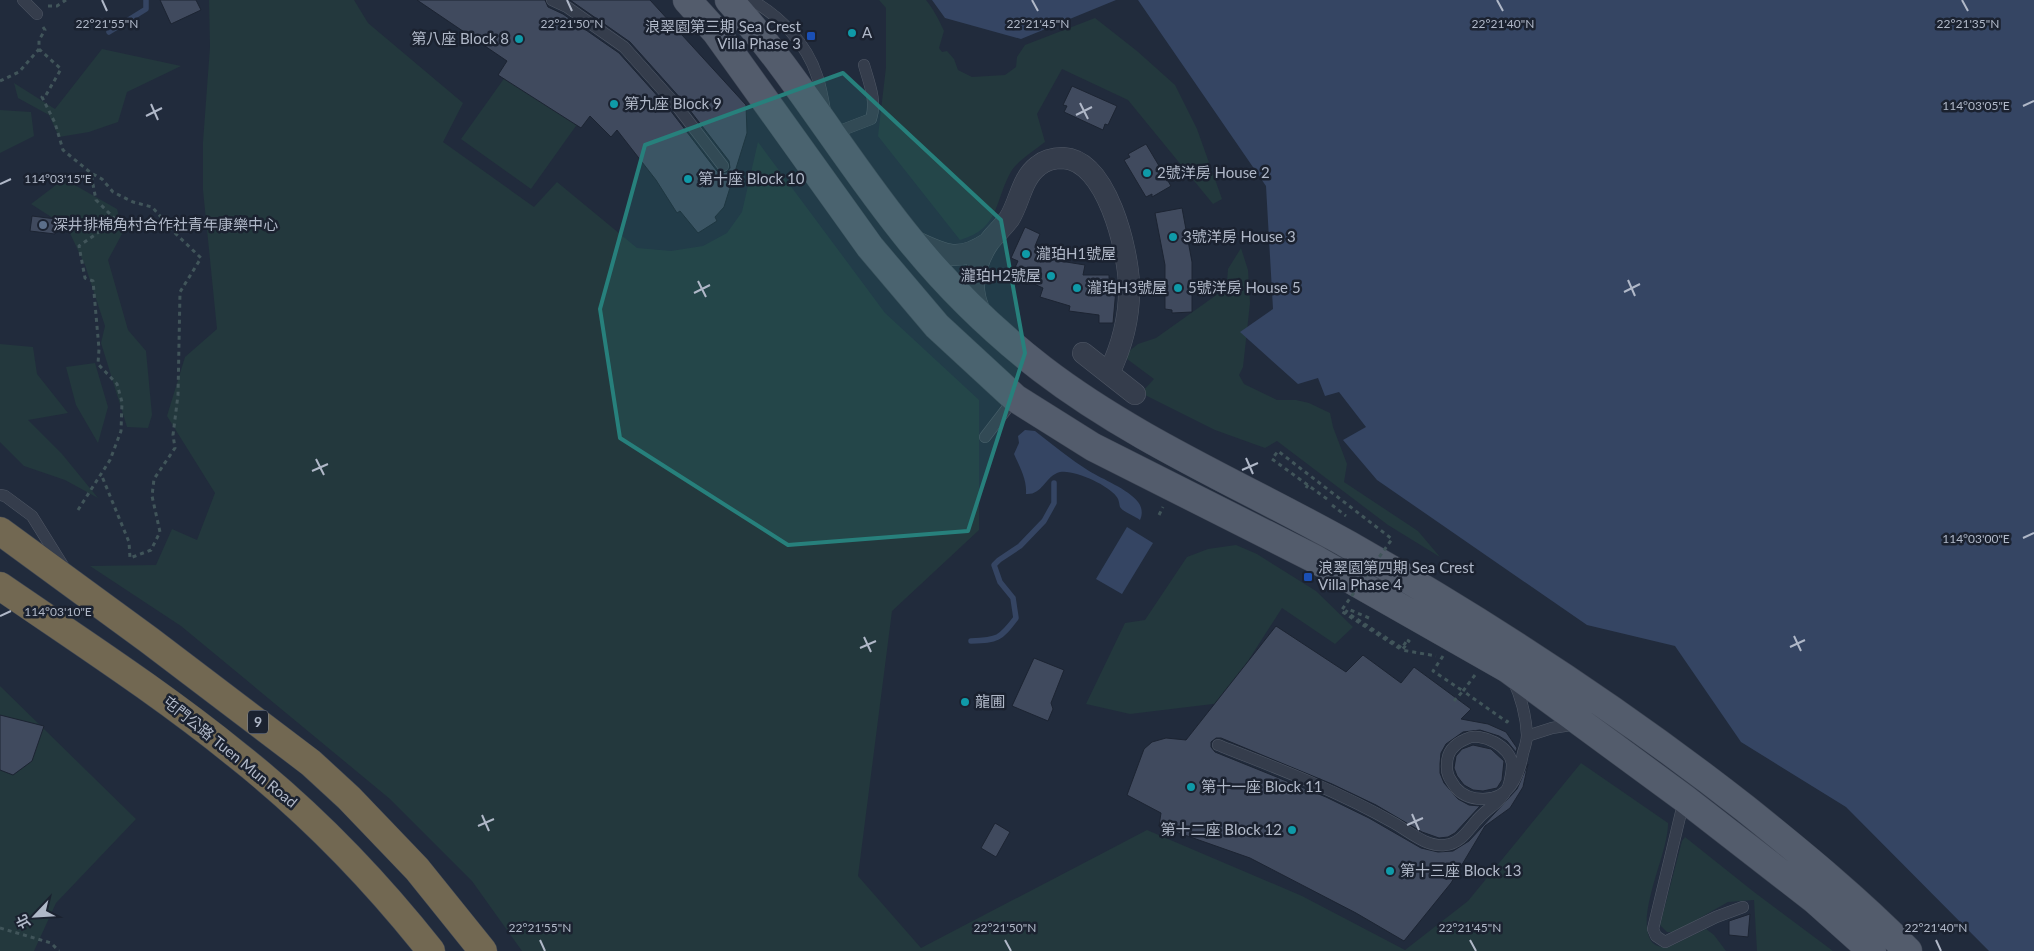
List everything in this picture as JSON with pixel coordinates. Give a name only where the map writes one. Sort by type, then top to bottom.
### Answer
[{"type":"highway","name":"9","points":[[0,531],[311,763],[349,798],[417,869],[483,951]]},
{"type":"highway","name":"屯門公路 Tuen Mun Road","points":[[0,586],[158,695],[256,770],[311,818],[363,872],[431,951]]},
{"type":"main road","points":[[687,0],[716,32],[870,247],[937,326],[1015,398],[1093,447],[1313,558],[1508,669],[1685,799],[1815,900],[1872,951]]},
{"type":"main road","points":[[729,0],[792,77],[831,134],[909,239],[950,287],[983,319],[1040,367],[1109,416],[1182,457],[1337,538],[1424,588],[1519,646],[1595,697],[1667,749],[1786,842],[1860,905],[1908,951]]},
{"type":"street","points":[[983,319],[975,297],[974,282],[979,262],[988,243],[1009,218],[1028,176],[1043,162],[1055,159],[1069,159],[1080,164],[1092,175],[1108,202],[1116,219],[1128,269],[1127,315],[1117,357],[1109,374]]},
{"type":"street","points":[[909,239],[943,254],[958,255],[974,252],[988,243]]},
{"type":"street","points":[[1083,353],[1135,394]]},
{"type":"lane","points":[[23,0],[37,14]]},
{"type":"lane","points":[[552,0],[566,7],[624,47],[676,105],[723,166]]},
{"type":"lane","points":[[752,0],[775,16],[800,43],[809,57],[817,76],[831,134],[871,119],[874,110],[872,92],[864,65]]},
{"type":"lane","points":[[985,437],[1015,398]]},
{"type":"lane","points":[[0,495],[5,496],[32,516],[77,588]]},
{"type":"lane","points":[[1218,745],[1306,780],[1393,822],[1429,844],[1446,845],[1460,839],[1479,817],[1500,802],[1506,790],[1512,764],[1506,751],[1494,741],[1481,737],[1467,738],[1452,748],[1446,762],[1447,776],[1461,794],[1475,799],[1490,799],[1506,790],[1512,786],[1520,772],[1527,736],[1522,704],[1508,669]]},
{"type":"lane","points":[[1527,736],[1552,728],[1581,723]]},
{"type":"lane","points":[[1685,799],[1653,929],[1656,936],[1665,942],[1674,940],[1716,917],[1743,907]]},
{"type":"path","points":[[0,81],[19,72],[38,49],[38,40],[45,30],[37,14]]},
{"type":"path","points":[[38,49],[61,68],[46,94],[42,97],[55,123],[63,150],[91,174],[102,179],[113,192],[134,202],[152,207],[201,258],[180,292],[178,395],[173,435],[175,448],[154,478],[152,496],[160,532],[151,550],[130,558],[129,542],[101,474]]},
{"type":"path","points":[[78,510],[101,474],[118,442],[121,431],[122,402],[117,384],[98,364],[99,349],[93,281],[85,278],[79,246],[116,220],[96,200],[91,174]]},
{"type":"path","points":[[1327,499],[1272,459],[1278,451],[1392,539],[1342,611],[1402,650],[1443,657],[1434,671],[1507,722],[1512,714]]},
{"type":"path","points":[[1372,619],[1348,609],[1346,612],[1402,648],[1406,642]]},
{"type":"path","points":[[1402,636],[1409,641],[1402,650]]},
{"type":"path","points":[[1454,701],[1477,672]]},
{"type":"path","points":[[0,928],[51,943],[59,951]]},
{"type":"highlighted area","points":[[843,73],[1001,220],[1025,353],[968,531],[788,545],[620,438],[600,309],[645,145]]},
{"type":"green space","points":[[209,0],[354,0],[368,23],[463,103],[443,142],[534,207],[557,182],[637,248],[671,251],[703,246],[727,233],[742,212],[758,142],[885,313],[979,400],[979,530],[892,611],[858,876],[921,948],[1147,830],[1302,896],[1405,950],[1468,901],[1581,763],[1668,823],[1664,850],[1647,916],[1647,930],[1651,941],[1661,947],[1673,945],[1706,929],[1714,935],[1726,951],[522,951],[472,881],[390,799],[181,626],[90,566],[156,565],[172,529],[197,540],[215,493],[167,416],[185,357],[217,329],[203,190],[203,142],[210,47]]},
{"type":"green space","points":[[879,0],[926,0],[944,31],[939,48],[942,52],[947,51],[954,59],[958,70],[972,77],[1005,75],[1016,67],[1017,57],[1025,45],[1095,18],[1137,51],[1175,85],[1197,129],[1222,199],[1213,204],[1128,100],[1062,69],[1037,114],[1045,142],[1012,170],[990,220],[973,235],[960,240],[878,136],[886,67],[886,8]]},
{"type":"green space","points":[[102,49],[181,66],[127,92],[118,122],[89,132],[59,137],[49,115],[18,98],[14,83],[55,109]]},
{"type":"green space","points":[[508,73],[578,123],[531,189],[461,139]]},
{"type":"green space","points":[[0,110],[31,112],[34,136],[0,153]]},
{"type":"green space","points":[[64,179],[117,209],[123,232],[108,260],[128,330],[146,351],[152,415],[148,428],[127,427],[101,343],[105,326],[85,265],[67,227],[31,204]]},
{"type":"green space","points":[[1241,248],[1248,270],[1250,303],[1243,367],[1239,375],[1244,384],[1277,400],[1296,400],[1309,403],[1330,413],[1333,427],[1347,464],[1344,482],[1418,531],[1440,557],[1388,525],[1277,441],[1265,448],[1215,430],[1141,393],[1154,379],[1123,356],[1138,344],[1156,338],[1222,291],[1227,282],[1228,269]]},
{"type":"green space","points":[[0,344],[33,347],[37,374],[68,413],[28,420],[62,454],[98,498],[65,480],[24,466],[0,442]]},
{"type":"green space","points":[[95,363],[108,407],[98,443],[76,405],[66,367]]},
{"type":"green space","points":[[1236,545],[1257,554],[1316,591],[1353,627],[1335,644],[1282,608],[1221,703],[1130,714],[1086,704],[1125,623],[1145,620],[1187,557],[1208,549]]},
{"type":"green space","points":[[0,686],[136,819],[56,903],[34,951],[0,951]]},
{"type":"green space","points":[[1685,837],[1833,951],[1757,951],[1754,900],[1728,902],[1675,932],[1667,932],[1660,925],[1682,841]]},
{"type":"water","points":[[932,0],[1116,0],[1021,39],[945,18]]},
{"type":"water","points":[[1138,0],[2034,0],[2034,951],[1989,951],[1846,807],[1741,742],[1675,646],[1587,625],[1377,480],[1343,440],[1366,427],[1339,392],[1325,396],[1318,378],[1298,384],[1240,332],[1273,309],[1266,186]]},
{"type":"water","points":[[1025,430],[1035,431],[1089,471],[1134,497],[1142,513],[1140,520],[1122,509],[1117,497],[1105,487],[1088,478],[1071,473],[1057,473],[1036,492],[1026,494],[1024,478],[1014,454],[1019,443],[1018,436]]},
{"type":"water","points":[[1127,527],[1153,543],[1122,594],[1096,579]]},
{"type":"building","points":[[160,0],[196,0],[201,10],[171,24]]},
{"type":"building","points":[[417,0],[545,0],[548,7],[563,14],[619,53],[670,110],[717,171],[721,173],[727,172],[730,168],[729,161],[682,100],[630,42],[570,0],[650,0],[746,105],[747,133],[724,207],[715,217],[717,221],[698,233],[680,211],[677,213],[656,180],[617,130],[611,137],[590,116],[581,128],[498,75],[507,61]]},
{"type":"building","points":[[1072,86],[1117,106],[1108,125],[1105,124],[1103,130],[1064,112],[1067,106],[1063,105]]},
{"type":"building","name":"2號洋房 House 2","points":[[1146,144],[1171,186],[1152,197],[1152,194],[1146,197],[1124,160],[1130,157],[1128,154]]},
{"type":"building","points":[[1182,208],[1192,262],[1192,312],[1172,313],[1172,310],[1165,309],[1165,265],[1155,213]]},
{"type":"building","name":"深井排棉角村合作社青年康樂中心","points":[[32,216],[56,219],[55,234],[30,231]]},
{"type":"building","points":[[1025,227],[1040,234],[1035,246],[1063,254],[1060,261],[1085,265],[1083,275],[1109,275],[1109,289],[1116,289],[1113,323],[1099,323],[1099,315],[1069,311],[1070,306],[1040,297],[1043,288],[1012,274],[1018,261],[1011,258]]},
{"type":"building","points":[[1276,626],[1346,672],[1363,655],[1401,683],[1414,667],[1471,709],[1461,719],[1488,724],[1506,732],[1517,748],[1516,752],[1507,741],[1499,736],[1480,730],[1463,732],[1446,744],[1441,753],[1440,764],[1440,773],[1444,783],[1458,799],[1469,805],[1480,806],[1455,833],[1448,837],[1439,838],[1422,832],[1376,805],[1332,784],[1221,738],[1216,738],[1211,742],[1211,747],[1215,752],[1326,797],[1369,818],[1421,848],[1438,852],[1453,851],[1469,841],[1517,789],[1528,764],[1523,787],[1510,808],[1485,826],[1451,883],[1404,941],[1356,913],[1250,858],[1159,826],[1161,813],[1127,795],[1144,749],[1152,742],[1166,738],[1186,740]]},
{"type":"building","points":[[1034,658],[1064,670],[1051,703],[1053,709],[1048,721],[1012,706]]},
{"type":"building","points":[[0,715],[44,726],[32,761],[13,775],[0,770]]},
{"type":"building","points":[[1473,745],[1491,749],[1504,761],[1502,780],[1497,788],[1483,791],[1473,790],[1464,785],[1457,776],[1454,768],[1456,756],[1462,749]]},
{"type":"building","points":[[995,823],[1010,832],[996,857],[981,848]]},
{"type":"building","points":[[1750,914],[1748,937],[1729,935],[1729,921]]},
{"type":"waterway","points":[[109,32],[146,9],[146,0]]},
{"type":"waterway","points":[[971,641],[998,637],[1016,618],[1013,598],[1000,582],[994,565],[1020,546],[1044,521],[1054,503],[1054,483]]},
{"type":"place","name":"A","points":[[852,33]]},
{"type":"place","name":"浪翠園第三期 Sea Crest Villa Phase 3","points":[[811,36]]},
{"type":"place","name":"第八座 Block 8","points":[[519,39]]},
{"type":"place","name":"第九座 Block 9","points":[[614,104]]},
{"type":"place","name":"2號洋房 House 2","points":[[1147,173]]},
{"type":"place","name":"第十座 Block 10","points":[[688,179]]},
{"type":"place","name":"深井排棉角村合作社青年康樂中心","points":[[43,225]]},
{"type":"place","name":"3號洋房 House 3","points":[[1173,237]]},
{"type":"place","name":"瀧珀H1號屋","points":[[1026,254]]},
{"type":"place","name":"瀧珀H2號屋","points":[[1051,276]]},
{"type":"place","name":"瀧珀H3號屋","points":[[1077,288]]},
{"type":"place","name":"5號洋房 House 5","points":[[1178,288]]},
{"type":"place","name":"浪翠園第四期 Sea Crest Villa Phase 4","points":[[1308,577]]},
{"type":"place","name":"龍圃","points":[[965,702]]},
{"type":"place","name":"第十一座 Block 11","points":[[1191,787]]},
{"type":"place","name":"第十二座 Block 12","points":[[1292,830]]},
{"type":"place","name":"第十三座 Block 13","points":[[1390,871]]}]
